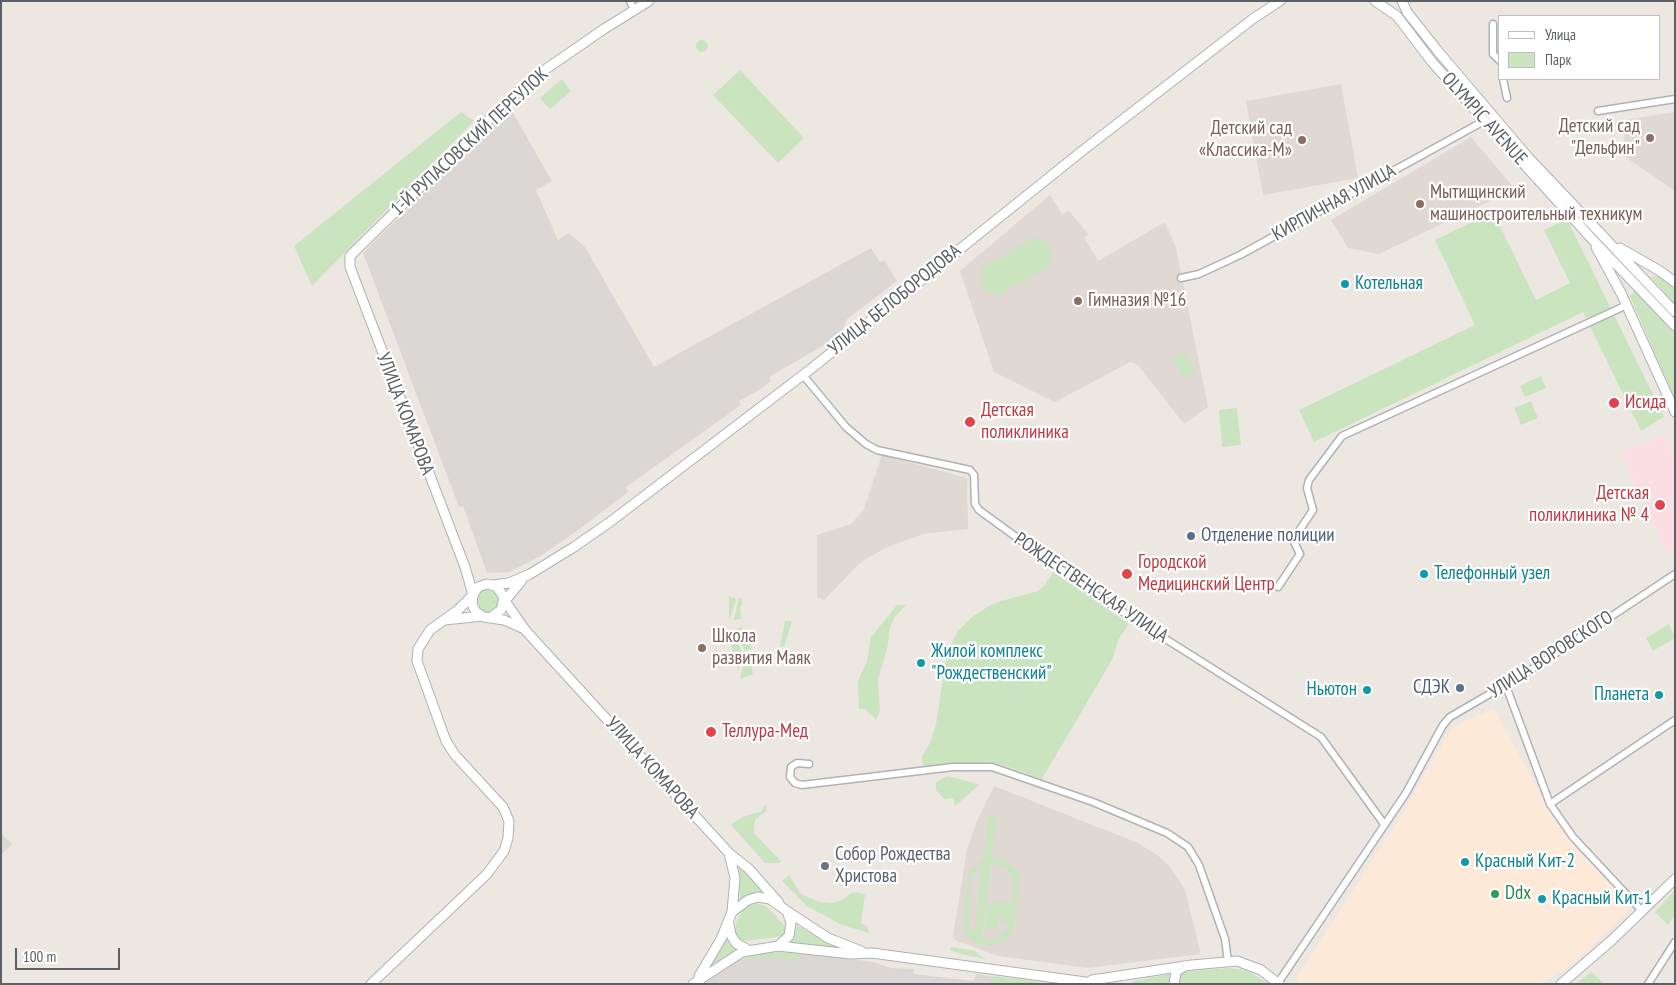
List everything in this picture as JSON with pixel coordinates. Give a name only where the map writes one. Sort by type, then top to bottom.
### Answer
[{"type":"street","name":"1-Й РУПАСОВСКИЙ ПЕРЕУЛОК","points":[[349,259],[358,247],[513,96],[546,69],[632,6],[649,1]]},
{"type":"street","points":[[1254,18],[1269,1]]},
{"type":"street","points":[[1254,18],[1280,1]]},
{"type":"street","name":"OLYMPIC AVENUE","points":[[1375,1],[1397,16],[1432,62],[1484,121],[1675,326]]},
{"type":"street","name":"OLYMPIC AVENUE","points":[[1402,1],[1407,12],[1422,32],[1492,116],[1675,312]]},
{"type":"street","name":"УЛИЦА БЕЛОБОРОДОВА","points":[[505,601],[516,585],[530,574],[610,522],[803,375],[1021,198],[1254,18]]},
{"type":"street","points":[[1493,24],[1493,54],[1498,59]]},
{"type":"street","points":[[1504,80],[1507,98]]},
{"type":"street","points":[[1598,111],[1675,99]]},
{"type":"street","name":"КИРПИЧНАЯ УЛИЦА","points":[[1181,278],[1199,274],[1240,255],[1484,121]]},
{"type":"street","points":[[1591,238],[1626,305],[1675,412]]},
{"type":"street","points":[[1613,245],[1660,271],[1675,282]]},
{"type":"street","name":"УЛИЦА КОМАРОВА","points":[[349,259],[350,267],[465,567],[472,596]]},
{"type":"street","points":[[1278,587],[1300,554],[1293,540],[1314,510],[1307,488],[1309,480],[1342,436],[1626,305]]},
{"type":"street","name":"РОЖДЕСТВЕНСКАЯ УЛИЦА","points":[[803,375],[846,428],[866,444],[877,450],[970,470],[974,475],[975,504],[979,510],[1075,580],[1320,737],[1384,824]]},
{"type":"street","name":"УЛИЦА КОМАРОВА","points":[[465,567],[473,578],[490,584]]},
{"type":"street","name":"УЛИЦА БЕЛОБОРОДОВА","points":[[490,584],[509,583],[530,574]]},
{"type":"street","name":"УЛИЦА ВОРОВСКОГО","points":[[1279,983],[1406,793],[1443,724],[1450,717],[1506,686],[1675,574]]},
{"type":"street","points":[[372,984],[487,874],[504,851],[510,833],[509,821],[503,807],[455,755],[446,741],[422,681],[417,661],[418,649],[427,634],[440,622],[458,610],[478,587],[490,584],[500,589],[505,601],[501,610],[486,616],[440,622]]},
{"type":"street","points":[[472,596],[474,608],[486,616]]},
{"type":"street","name":"УЛИЦА КОМАРОВА","points":[[505,601],[526,631],[729,853],[749,869],[779,903]]},
{"type":"street","name":"УЛИЦА КОМАРОВА","points":[[486,616],[510,622],[526,631]]},
{"type":"street","points":[[1506,686],[1550,804],[1573,837],[1642,911]]},
{"type":"street","points":[[1550,804],[1675,720]]},
{"type":"street","points":[[809,764],[797,763],[791,767],[790,777],[795,783],[802,785],[953,767],[992,767],[1093,802],[1167,833],[1188,847],[1199,865],[1225,938],[1228,961]]},
{"type":"street","points":[[694,983],[716,950],[732,912],[734,872],[729,853]]},
{"type":"street","points":[[1560,984],[1612,940],[1675,879]]},
{"type":"street","points":[[732,912],[744,902],[753,898],[764,898],[779,903],[802,923],[840,944],[870,953],[1100,984]]},
{"type":"street","points":[[778,946],[789,936],[791,923],[787,911]]},
{"type":"street","points":[[728,923],[731,935],[736,943],[748,950]]},
{"type":"street","points":[[1648,984],[1675,942]]},
{"type":"street","points":[[694,983],[730,958],[748,950],[778,946],[851,954],[870,953]]},
{"type":"street","points":[[1084,982],[1228,961],[1253,966],[1279,983]]},
{"type":"street","points":[[1174,984],[1176,972],[1184,966]]},
{"type":"shaded area","name":"Детский сад «Классика-М»","points":[[1341,84],[1358,178],[1263,195],[1246,101]]},
{"type":"shaded area","points":[[510,108],[552,181],[536,190],[558,240],[569,233],[585,247],[654,367],[871,248],[880,262],[884,260],[897,281],[847,319],[842,331],[826,344],[769,377],[771,381],[739,401],[741,405],[626,487],[628,492],[581,528],[539,557],[509,572],[487,573],[463,506],[459,507],[363,253]]},
{"type":"shaded area","name":"Детский сад \"Дельфин\"","points":[[1675,112],[1675,191],[1624,156],[1625,120]]},
{"type":"shaded area","name":"Мытищинский машиностроительный техникум","points":[[1471,137],[1515,189],[1379,254],[1348,248],[1331,220]]},
{"type":"shaded area","name":"Гимназия №16","points":[[1050,195],[1062,214],[1069,211],[1089,235],[1084,237],[1098,261],[1165,222],[1176,248],[1208,407],[1184,424],[1138,365],[1130,362],[1055,402],[994,372],[960,271]]},
{"type":"shaded area","name":"Детская поликлиника № 4","points":[[1664,435],[1675,460],[1675,549],[1667,553],[1621,453]]},
{"type":"shaded area","points":[[882,455],[967,478],[968,529],[923,534],[885,548],[861,562],[824,600],[817,597],[817,535],[851,524],[864,509]]},
{"type":"shaded area","points":[[1494,709],[1545,803],[1577,850],[1612,885],[1631,908],[1577,960],[1542,984],[1297,984],[1296,979],[1399,819],[1453,726]]},
{"type":"shaded area","points":[[994,786],[1138,843],[1157,855],[1170,866],[1185,890],[1201,954],[1088,968],[998,956],[955,940],[953,936],[967,849],[977,821]]},
{"type":"shaded area","points":[[1,833],[12,844],[1,855]]},
{"type":"shaded area","points":[[769,952],[804,953],[873,962],[891,968],[914,969],[914,974],[973,981],[977,974],[994,977],[992,984],[704,984],[739,959]]},
{"type":"green space","points":[[700,40],[704,40],[708,46],[704,52],[700,52],[696,48],[696,44]]},
{"type":"green space","points":[[740,70],[804,138],[778,163],[713,95]]},
{"type":"green space","points":[[562,79],[571,91],[550,109],[540,98]]},
{"type":"green space","points":[[461,112],[474,121],[312,286],[294,246]]},
{"type":"green space","points":[[1493,212],[1536,300],[1570,283],[1544,230],[1567,219],[1664,417],[1641,431],[1583,312],[1314,442],[1299,410],[1475,325],[1435,240]]},
{"type":"green space","points":[[1034,238],[1045,241],[1051,250],[1052,255],[1049,266],[999,295],[984,289],[980,279],[982,268]]},
{"type":"green space","points":[[1658,276],[1675,289],[1675,304],[1651,277]]},
{"type":"green space","points":[[1635,291],[1675,334],[1675,400],[1630,296]]},
{"type":"green space","points":[[1184,352],[1195,372],[1183,378],[1173,358]]},
{"type":"green space","points":[[1541,376],[1546,388],[1525,397],[1520,386]]},
{"type":"green space","points":[[1531,401],[1538,418],[1521,425],[1514,408]]},
{"type":"green space","points":[[1237,408],[1241,445],[1222,447],[1219,410]]},
{"type":"green space","points":[[1053,572],[1129,624],[1118,640],[1113,658],[1042,779],[1003,765],[987,762],[923,768],[922,756],[930,743],[936,724],[948,651],[957,632],[973,616],[994,603],[1038,591],[1045,585]]},
{"type":"green space","points":[[488,588],[497,591],[500,600],[497,609],[488,612],[479,609],[476,600],[479,591]]},
{"type":"green space","points":[[729,597],[736,600],[729,621]]},
{"type":"green space","points":[[739,598],[742,598],[742,606],[740,606],[741,619],[734,620]]},
{"type":"green space","points":[[897,605],[906,605],[894,618],[889,631],[888,645],[878,679],[880,711],[876,720],[865,709],[859,709],[858,681],[867,661],[871,637]]},
{"type":"green space","points":[[785,621],[792,621],[784,647],[780,646]]},
{"type":"green space","points":[[1669,624],[1675,638],[1653,651],[1646,638]]},
{"type":"green space","points":[[742,626],[745,640],[749,640],[752,649],[745,651],[734,630]]},
{"type":"green space","points":[[727,630],[731,630],[743,654],[738,671]]},
{"type":"green space","points":[[751,665],[753,674],[740,679],[743,667]]},
{"type":"green space","points":[[947,776],[979,785],[955,806],[953,798],[944,799],[936,790],[936,782]]},
{"type":"green space","points":[[765,804],[767,810],[755,820],[754,833],[781,861],[780,863],[765,863],[731,825],[743,817],[762,811]]},
{"type":"green space","points":[[988,815],[997,816],[991,857],[1007,861],[1018,873],[1019,879],[1014,927],[1006,940],[993,946],[979,945],[972,940],[965,932],[963,921],[969,872],[984,859]],"holes":[[[991,863],[1006,866],[1014,883],[1010,916],[1011,903],[1001,902],[1000,921],[1009,922],[1007,929],[999,937],[987,940],[981,939]],[[982,866],[974,935],[968,924],[969,899],[972,876]]]},
{"type":"green space","points":[[739,867],[765,894],[750,894],[740,899]]},
{"type":"green space","points":[[789,875],[801,894],[819,902],[832,903],[842,900],[853,892],[865,894],[861,923],[868,927],[869,933],[842,925],[807,906],[782,881]]},
{"type":"green space","points":[[1675,890],[1675,915],[1668,925],[1655,912]]},
{"type":"green space","points":[[987,902],[1000,903],[997,929],[985,928]]},
{"type":"green space","points":[[755,903],[766,906],[784,925],[786,929],[783,936],[739,942],[734,932],[737,920],[744,909]]},
{"type":"green space","points":[[794,923],[806,931],[840,949],[788,943]]},
{"type":"green space","points":[[727,939],[738,949],[710,966]]},
{"type":"green space","points":[[951,947],[975,951],[985,959],[950,950]]},
{"type":"green space","points":[[799,952],[798,960],[770,957],[739,960],[760,953]]},
{"type":"green space","points":[[1228,968],[1246,970],[1269,984],[1178,984],[1179,976],[1183,972]]},
{"type":"green space","points":[[1591,972],[1604,984],[1576,984]]},
{"type":"green space","points":[[1170,974],[1169,984],[1132,983],[1133,981]]},
{"type":"green space","points":[[993,976],[1028,980],[1047,984],[990,984]]},
{"type":"place","name":"Детский сад \"Дельфин\"","points":[[1650,138]]},
{"type":"place","name":"Детский сад «Классика-М»","points":[[1302,140]]},
{"type":"place","name":"Мытищинский машиностроительный техникум","points":[[1420,204]]},
{"type":"place","name":"Котельная","points":[[1345,284]]},
{"type":"place","name":"Гимназия №16","points":[[1078,301]]},
{"type":"place","name":"Исида","points":[[1614,403]]},
{"type":"place","name":"Детская поликлиника","points":[[970,422]]},
{"type":"place","name":"Детская поликлиника № 4","points":[[1660,505]]},
{"type":"place","name":"Отделение полиции","points":[[1191,536]]},
{"type":"place","name":"Городской Медицинский Центр","points":[[1127,574]]},
{"type":"place","name":"Телефонный узел","points":[[1424,574]]},
{"type":"place","name":"Школа развития Маяк","points":[[702,648]]},
{"type":"place","name":"Жилой комплекс \"Рождественский\"","points":[[921,663]]},
{"type":"place","name":"СДЭК","points":[[1460,688]]},
{"type":"place","name":"Ньютон","points":[[1367,690]]},
{"type":"place","name":"Планета","points":[[1659,695]]},
{"type":"place","name":"Теллура-Мед","points":[[711,732]]},
{"type":"place","name":"Красный Кит-2","points":[[1465,862]]},
{"type":"place","name":"Собор Рождества Христова","points":[[825,866]]},
{"type":"place","name":"Ddx","points":[[1495,894]]},
{"type":"place","name":"Красный Кит-1","points":[[1542,899]]}]
